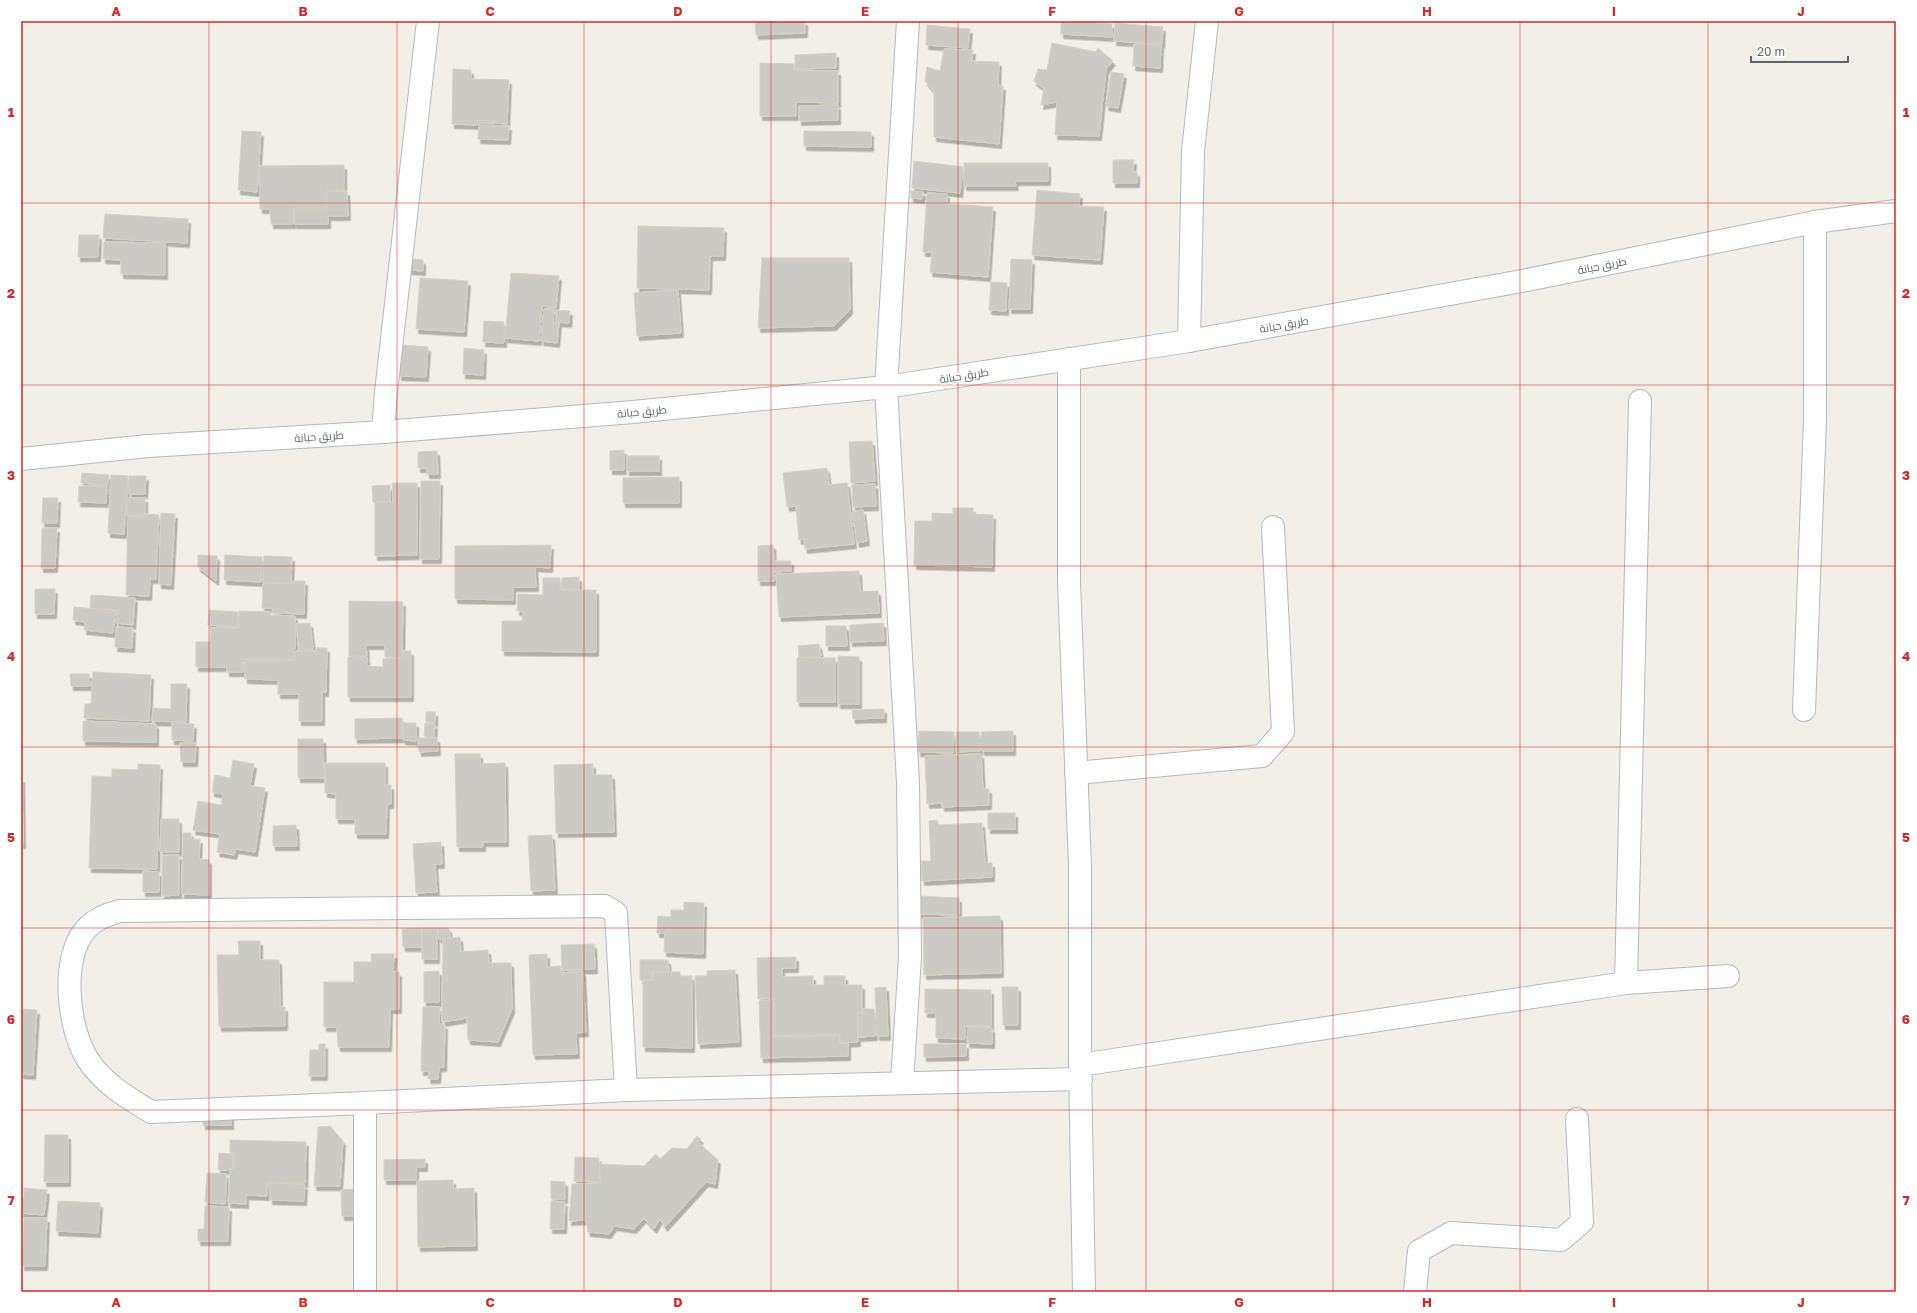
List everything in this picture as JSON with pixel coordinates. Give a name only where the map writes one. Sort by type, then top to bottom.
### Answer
[{"type":"street","points":[[383,432],[386,384],[428,21]]},
{"type":"street","points":[[902,1082],[910,957],[908,782],[886,386],[908,21]]},
{"type":"street","points":[[1189,341],[1193,151],[1207,21]]},
{"type":"street","name":"طريق حبانة","points":[[21,459],[148,446],[383,432],[632,412],[886,386],[1189,341],[1522,281],[1815,222],[1896,211]]},
{"type":"street","points":[[1804,710],[1815,419],[1815,222]]},
{"type":"street","points":[[1069,359],[1069,582],[1080,866],[1080,1072],[1084,1292]]},
{"type":"street","points":[[1626,984],[1640,401]]},
{"type":"street","points":[[1076,773],[1262,756],[1283,732],[1273,528]]},
{"type":"street","points":[[626,1090],[616,914],[605,906],[120,911],[105,915],[87,928],[77,944],[71,968],[71,1012],[77,1036],[88,1060],[106,1081],[126,1097],[151,1112],[626,1090],[902,1082],[1080,1072],[1626,984],[1728,976]]},
{"type":"street","points":[[365,1103],[366,1292]]},
{"type":"street","points":[[1415,1292],[1419,1251],[1451,1233],[1560,1240],[1582,1222],[1577,1119]]},
{"type":"building","points":[[755,21],[805,21],[805,33],[756,35]]},
{"type":"building","points":[[1061,21],[1112,24],[1112,37],[1061,34]]},
{"type":"building","points":[[1115,23],[1163,27],[1162,44],[1114,41]]},
{"type":"building","points":[[927,25],[970,29],[968,48],[926,45]]},
{"type":"building","points":[[1052,43],[1096,52],[1098,48],[1113,61],[1106,69],[1099,136],[1055,135],[1057,102],[1041,105],[1044,89],[1034,81],[1038,69],[1047,70]]},
{"type":"building","points":[[1134,44],[1161,45],[1160,68],[1133,66]]},
{"type":"building","points":[[944,49],[973,50],[972,61],[999,62],[998,85],[1003,86],[999,144],[934,137],[934,92],[925,81],[927,67],[940,71]]},
{"type":"building","points":[[836,53],[836,68],[795,69],[795,55]]},
{"type":"building","points":[[760,63],[794,64],[794,70],[838,71],[838,103],[796,102],[796,116],[760,116]]},
{"type":"building","points":[[453,69],[471,70],[471,79],[509,80],[507,124],[494,123],[494,121],[477,120],[477,125],[452,124]]},
{"type":"building","points":[[1111,72],[1124,74],[1118,108],[1106,106]]},
{"type":"building","points":[[838,105],[838,120],[799,121],[799,106]]},
{"type":"building","points":[[479,122],[493,123],[493,126],[509,126],[508,140],[478,139]]},
{"type":"building","points":[[242,131],[261,132],[257,192],[238,190]]},
{"type":"building","points":[[804,131],[871,132],[871,147],[804,146]]},
{"type":"building","points":[[1113,160],[1134,160],[1133,172],[1137,172],[1137,183],[1113,183]]},
{"type":"building","points":[[914,161],[963,167],[960,193],[912,188]]},
{"type":"building","points":[[964,163],[1048,163],[1048,181],[1015,181],[1016,186],[964,186]]},
{"type":"building","points":[[344,165],[344,190],[326,190],[326,208],[294,208],[293,224],[271,224],[270,209],[260,209],[259,166]]},
{"type":"building","points":[[1037,190],[1080,194],[1079,206],[1104,207],[1100,260],[1032,255]]},
{"type":"building","points":[[347,191],[348,216],[328,216],[328,224],[294,224],[294,209],[327,209],[327,192]]},
{"type":"building","points":[[911,191],[923,192],[922,199],[911,198]]},
{"type":"building","points":[[927,193],[947,194],[947,204],[993,207],[988,277],[930,272],[932,252],[923,252]]},
{"type":"building","points":[[105,214],[188,219],[187,243],[103,238]]},
{"type":"building","points":[[638,226],[724,228],[723,256],[710,256],[709,290],[637,288]]},
{"type":"building","points":[[79,235],[99,235],[98,257],[78,257]]},
{"type":"building","points":[[104,242],[165,243],[165,275],[121,274],[121,260],[103,259]]},
{"type":"building","points":[[762,258],[849,258],[850,310],[834,326],[758,328]]},
{"type":"building","points":[[410,259],[423,260],[423,271],[409,270]]},
{"type":"building","points":[[1011,259],[1032,260],[1030,309],[1009,309]]},
{"type":"building","points":[[511,273],[559,276],[556,308],[542,306],[539,341],[505,338]]},
{"type":"building","points":[[420,278],[468,281],[464,332],[416,329]]},
{"type":"building","points":[[991,282],[1007,283],[1006,311],[989,310]]},
{"type":"building","points":[[678,290],[681,333],[637,336],[634,293]]},
{"type":"building","points":[[544,309],[554,309],[553,323],[559,323],[557,343],[541,341]]},
{"type":"building","points":[[556,310],[570,311],[569,323],[556,322]]},
{"type":"building","points":[[484,321],[504,322],[504,343],[483,342]]},
{"type":"building","points":[[401,345],[428,347],[426,377],[399,376]]},
{"type":"building","points":[[464,348],[484,350],[483,375],[463,374]]},
{"type":"building","points":[[872,441],[875,481],[851,483],[849,442]]},
{"type":"building","points":[[624,450],[624,470],[610,470],[610,451]]},
{"type":"building","points":[[437,451],[438,474],[427,474],[427,468],[418,468],[418,452]]},
{"type":"building","points":[[627,456],[659,456],[659,471],[627,471]]},
{"type":"building","points":[[827,468],[829,485],[847,483],[854,544],[805,549],[804,539],[799,540],[796,506],[787,507],[783,473]]},
{"type":"building","points":[[82,473],[109,475],[108,485],[81,483]]},
{"type":"building","points":[[111,475],[128,476],[124,534],[108,533]]},
{"type":"building","points":[[129,476],[146,476],[145,494],[129,494]]},
{"type":"building","points":[[679,477],[679,503],[623,503],[623,478]]},
{"type":"building","points":[[421,481],[440,481],[439,559],[420,559]]},
{"type":"building","points":[[392,483],[417,483],[417,555],[375,556],[375,502],[393,502]]},
{"type":"building","points":[[875,484],[876,506],[853,507],[852,485]]},
{"type":"building","points":[[390,485],[390,501],[373,502],[372,486]]},
{"type":"building","points":[[79,486],[107,486],[106,503],[78,502]]},
{"type":"building","points":[[43,498],[58,498],[57,523],[42,523]]},
{"type":"building","points":[[127,498],[145,498],[145,515],[127,515]]},
{"type":"building","points":[[953,508],[973,508],[973,514],[993,515],[992,567],[914,565],[915,521],[932,521],[932,513],[953,514]]},
{"type":"building","points":[[863,510],[867,541],[857,543],[852,512]]},
{"type":"building","points":[[161,513],[175,514],[171,585],[159,584]]},
{"type":"building","points":[[146,514],[159,515],[156,579],[150,579],[149,596],[126,595],[128,516],[146,517]]},
{"type":"building","points":[[42,528],[57,528],[55,568],[41,568]]},
{"type":"building","points":[[551,545],[550,568],[535,567],[536,587],[513,587],[513,600],[455,599],[455,546]]},
{"type":"building","points":[[773,545],[774,561],[791,561],[791,571],[774,572],[774,581],[758,581],[758,546]]},
{"type":"building","points":[[198,555],[217,556],[216,581],[198,567]]},
{"type":"building","points":[[225,555],[262,557],[261,582],[224,580]]},
{"type":"building","points":[[264,556],[292,557],[291,583],[263,582]]},
{"type":"building","points":[[859,571],[860,592],[878,591],[879,613],[779,617],[776,574]]},
{"type":"building","points":[[579,577],[579,588],[562,589],[562,578]]},
{"type":"building","points":[[543,578],[560,578],[560,590],[596,590],[596,652],[502,651],[502,621],[522,621],[523,611],[517,611],[518,594],[543,595]]},
{"type":"building","points":[[293,581],[305,581],[304,614],[272,613],[273,608],[262,608],[263,583],[293,584]]},
{"type":"building","points":[[35,589],[55,589],[54,614],[35,614]]},
{"type":"building","points":[[91,595],[135,598],[133,625],[116,623],[117,610],[90,608]]},
{"type":"building","points":[[349,601],[403,602],[402,657],[385,657],[385,645],[366,645],[367,656],[349,656]]},
{"type":"building","points":[[74,607],[115,611],[113,633],[84,630],[85,622],[73,620]]},
{"type":"building","points":[[209,610],[238,612],[237,627],[208,625]]},
{"type":"building","points":[[239,611],[270,612],[270,615],[295,616],[295,649],[293,649],[293,660],[243,659],[243,672],[227,672],[227,667],[196,667],[196,642],[210,642],[211,628],[239,628]]},
{"type":"building","points":[[310,623],[313,649],[299,651],[296,624]]},
{"type":"building","points":[[883,623],[884,641],[850,642],[850,625]]},
{"type":"building","points":[[826,626],[846,626],[847,646],[826,646]]},
{"type":"building","points":[[116,627],[133,628],[132,648],[115,647]]},
{"type":"building","points":[[819,644],[821,656],[799,658],[798,646]]},
{"type":"building","points":[[316,648],[327,648],[326,692],[322,692],[322,721],[299,721],[299,694],[278,694],[278,680],[245,679],[245,661],[295,660],[295,651],[316,651]]},
{"type":"building","points":[[403,651],[411,651],[411,697],[348,697],[348,657],[367,657],[367,666],[383,667],[383,659],[403,658]]},
{"type":"building","points":[[838,656],[859,657],[859,704],[838,704]]},
{"type":"building","points":[[797,658],[835,658],[835,702],[797,702]]},
{"type":"building","points":[[93,672],[151,675],[149,721],[84,718],[85,704],[91,704]]},
{"type":"building","points":[[70,674],[89,674],[90,686],[71,686]]},
{"type":"building","points":[[171,684],[187,684],[186,722],[152,721],[153,708],[171,709]]},
{"type":"building","points":[[884,709],[884,718],[853,719],[852,710]]},
{"type":"building","points":[[426,712],[435,712],[435,722],[426,722]]},
{"type":"building","points":[[402,718],[403,738],[355,739],[355,719]]},
{"type":"building","points":[[83,721],[156,724],[156,742],[83,741]]},
{"type":"building","points":[[172,723],[194,724],[193,741],[172,740]]},
{"type":"building","points":[[404,723],[416,723],[416,741],[403,740]]},
{"type":"building","points":[[425,723],[435,724],[434,737],[424,736]]},
{"type":"building","points":[[919,731],[954,732],[953,753],[918,752]]},
{"type":"building","points":[[1013,731],[1013,751],[982,751],[981,732]]},
{"type":"building","points":[[956,732],[979,732],[980,751],[956,752]]},
{"type":"building","points":[[418,738],[437,738],[438,751],[419,752]]},
{"type":"building","points":[[298,739],[323,739],[324,778],[298,778]]},
{"type":"building","points":[[180,743],[196,743],[195,762],[181,762]]},
{"type":"building","points":[[455,754],[480,754],[480,764],[505,763],[506,842],[483,842],[483,847],[457,847]]},
{"type":"building","points":[[981,754],[983,789],[989,789],[989,805],[942,807],[942,803],[927,804],[925,756]]},
{"type":"building","points":[[233,760],[254,764],[250,786],[265,788],[255,852],[236,849],[234,855],[217,852],[220,834],[193,830],[198,801],[221,805],[223,794],[212,792],[215,775],[230,778]]},
{"type":"building","points":[[325,763],[385,763],[385,785],[391,785],[391,804],[387,804],[386,834],[355,834],[355,819],[336,819],[336,794],[325,793]]},
{"type":"building","points":[[138,764],[160,765],[157,869],[89,868],[92,776],[112,777],[112,769],[138,770]]},
{"type":"building","points":[[593,764],[593,775],[612,775],[614,832],[556,833],[554,765]]},
{"type":"building","points":[[22,778],[23,844],[21,844]]},
{"type":"building","points":[[988,813],[1015,813],[1015,829],[988,829]]},
{"type":"building","points":[[161,819],[179,819],[179,852],[160,852]]},
{"type":"building","points":[[937,820],[938,825],[982,823],[985,863],[992,863],[992,877],[922,881],[921,861],[931,861],[929,821]]},
{"type":"building","points":[[296,825],[297,846],[273,846],[273,826]]},
{"type":"building","points":[[183,833],[191,833],[191,840],[200,839],[199,859],[209,860],[209,895],[182,894]]},
{"type":"building","points":[[552,835],[555,890],[531,891],[528,836]]},
{"type":"building","points":[[441,842],[442,864],[435,864],[437,892],[416,893],[413,844]]},
{"type":"building","points":[[162,855],[179,855],[179,895],[162,896]]},
{"type":"building","points":[[143,871],[159,872],[159,892],[143,892]]},
{"type":"building","points":[[918,896],[959,898],[959,915],[917,914]]},
{"type":"building","points":[[684,902],[704,903],[703,954],[664,952],[665,933],[657,933],[658,916],[671,917],[671,910],[684,910]]},
{"type":"building","points":[[1000,916],[1001,973],[924,975],[923,918]]},
{"type":"building","points":[[421,928],[421,947],[403,947],[402,929]]},
{"type":"building","points":[[422,928],[437,928],[437,959],[422,959]]},
{"type":"building","points":[[438,928],[449,928],[450,938],[439,939]]},
{"type":"building","points":[[460,937],[461,952],[488,950],[489,963],[511,963],[512,1009],[498,1042],[468,1040],[467,1018],[442,1022],[443,939]]},
{"type":"building","points":[[238,941],[260,941],[260,960],[279,960],[280,1007],[285,1007],[285,1026],[219,1027],[217,955],[239,955]]},
{"type":"building","points":[[594,944],[595,969],[562,970],[561,945]]},
{"type":"building","points":[[371,954],[394,954],[393,972],[399,972],[399,1009],[390,1009],[389,1047],[338,1047],[337,1027],[324,1027],[324,982],[354,982],[354,962],[372,962]]},
{"type":"building","points":[[547,954],[547,967],[560,966],[561,973],[583,971],[586,1032],[576,1033],[577,1054],[533,1055],[529,955]]},
{"type":"building","points":[[796,957],[796,968],[782,968],[782,977],[813,976],[813,985],[824,985],[824,976],[845,976],[845,985],[862,985],[862,1012],[857,1012],[858,1042],[840,1043],[840,1034],[775,1036],[774,998],[758,999],[757,958]]},
{"type":"building","points":[[640,960],[668,960],[669,971],[652,971],[652,980],[640,980]]},
{"type":"building","points":[[735,970],[739,1042],[698,1044],[695,976],[707,976],[707,971]]},
{"type":"building","points":[[439,971],[439,1002],[424,1002],[424,972]]},
{"type":"building","points":[[653,972],[680,972],[680,976],[692,976],[692,1048],[643,1047],[643,980],[653,980]]},
{"type":"building","points":[[886,987],[888,1036],[877,1036],[875,988]]},
{"type":"building","points":[[1002,987],[1018,987],[1018,1025],[1003,1025]]},
{"type":"building","points":[[925,989],[991,990],[991,1026],[965,1026],[965,1039],[936,1038],[936,1013],[925,1013]]},
{"type":"building","points":[[773,1000],[773,1037],[839,1036],[839,1043],[848,1043],[848,1056],[761,1058],[759,1001]]},
{"type":"building","points":[[423,1007],[440,1007],[439,1024],[445,1025],[444,1067],[439,1067],[438,1079],[428,1079],[429,1071],[421,1071]]},
{"type":"building","points":[[21,1009],[37,1010],[33,1075],[21,1074]]},
{"type":"building","points":[[863,1009],[874,1009],[875,1036],[859,1037],[858,1013],[863,1013]]},
{"type":"building","points":[[968,1027],[992,1028],[992,1044],[967,1043]]},
{"type":"building","points":[[319,1044],[325,1044],[325,1076],[309,1076],[310,1050],[319,1050]]},
{"type":"building","points":[[924,1044],[966,1044],[966,1056],[924,1057]]},
{"type":"building","points":[[203,1113],[231,1113],[231,1125],[203,1125]]},
{"type":"building","points":[[330,1126],[343,1141],[340,1186],[314,1186],[318,1127]]},
{"type":"building","points":[[45,1135],[68,1135],[68,1182],[44,1182]]},
{"type":"building","points":[[697,1136],[701,1139],[698,1142],[718,1160],[715,1184],[706,1182],[665,1227],[660,1219],[654,1229],[644,1218],[634,1229],[614,1226],[609,1234],[588,1232],[586,1220],[569,1221],[572,1184],[601,1183],[599,1164],[644,1166],[656,1154],[660,1159],[672,1148],[687,1149]]},
{"type":"building","points":[[230,1140],[306,1142],[305,1183],[268,1182],[267,1196],[246,1195],[246,1204],[228,1203],[230,1169],[234,1169],[234,1152],[230,1152]]},
{"type":"building","points":[[219,1153],[233,1154],[232,1168],[229,1168],[228,1170],[218,1170]]},
{"type":"building","points":[[575,1157],[599,1158],[599,1182],[574,1181]]},
{"type":"building","points":[[425,1159],[425,1167],[416,1167],[416,1180],[384,1180],[384,1160]]},
{"type":"building","points":[[207,1173],[227,1174],[225,1204],[205,1202]]},
{"type":"building","points":[[453,1180],[453,1189],[474,1188],[475,1246],[418,1247],[417,1181]]},
{"type":"building","points":[[551,1181],[565,1182],[565,1199],[551,1199]]},
{"type":"building","points":[[270,1183],[305,1185],[304,1201],[270,1200]]},
{"type":"building","points":[[24,1188],[47,1190],[44,1215],[21,1213],[21,1197],[24,1197]]},
{"type":"building","points":[[357,1189],[357,1216],[342,1216],[341,1190]]},
{"type":"building","points":[[58,1201],[100,1203],[98,1233],[56,1231]]},
{"type":"building","points":[[551,1201],[565,1202],[564,1229],[550,1229]]},
{"type":"building","points":[[205,1206],[229,1207],[228,1241],[198,1241],[198,1229],[204,1229]]},
{"type":"building","points":[[24,1218],[47,1218],[45,1266],[22,1266]]}]
